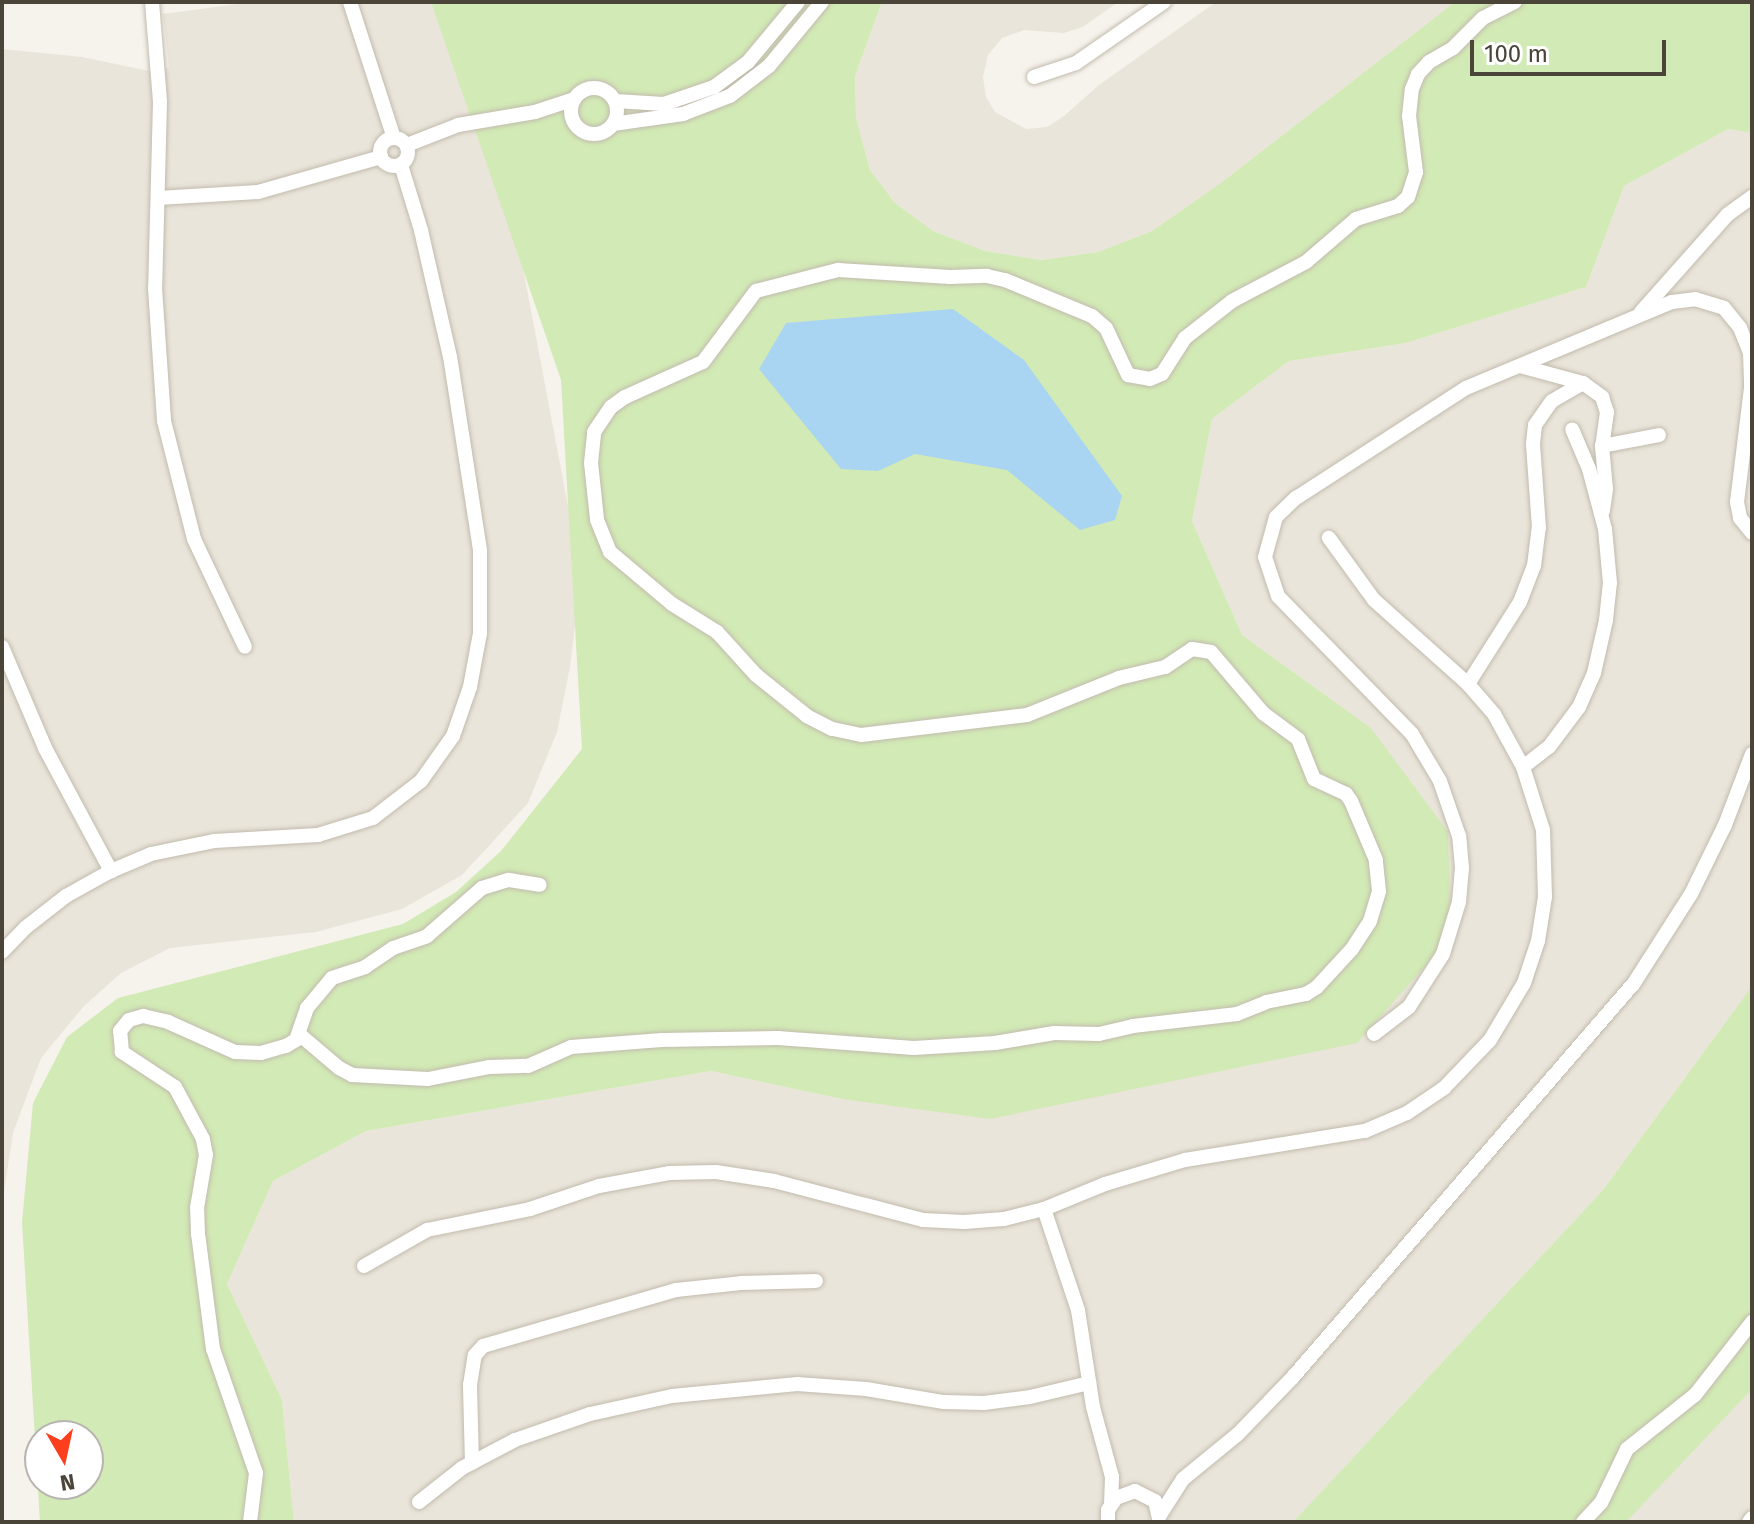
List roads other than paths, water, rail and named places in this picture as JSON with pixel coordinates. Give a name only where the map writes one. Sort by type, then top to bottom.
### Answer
[{"type":"street","points":[[152,2],[160,102],[156,339],[172,461],[194,539],[245,647]]},
{"type":"street","points":[[350,2],[401,141],[407,158],[401,165],[389,166],[381,157],[382,144],[401,141],[458,125],[535,112],[574,99],[583,90],[596,88],[607,91],[615,101],[617,115],[606,131],[591,134],[575,124],[535,112]]},
{"type":"street","points":[[615,101],[664,104],[714,87],[748,62],[798,2]]},
{"type":"street","points":[[613,124],[683,114],[730,96],[769,66],[822,2]]},
{"type":"street","points":[[1034,77],[1076,63],[1164,2]]},
{"type":"street","points":[[299,1034],[352,1075],[428,1079],[490,1067],[528,1066],[571,1047],[662,1040],[778,1038],[914,1048],[995,1043],[1054,1033],[1099,1034],[1133,1026],[1237,1014],[1266,1002],[1306,994],[1317,987],[1352,949],[1370,921],[1379,891],[1376,860],[1346,794],[1314,779],[1298,739],[1263,713],[1211,652],[1192,649],[1165,667],[1110,681],[1027,715],[861,735],[832,729],[807,716],[756,675],[717,632],[672,604],[610,552],[597,519],[591,463],[594,432],[611,407],[625,397],[703,362],[756,291],[838,270],[950,277],[978,275],[1005,280],[1092,316],[1106,328],[1128,375],[1150,379],[1162,374],[1185,338],[1232,301],[1306,262],[1356,219],[1398,206],[1408,197],[1416,172],[1409,116],[1412,89],[1418,74],[1429,62],[1453,48],[1483,18],[1515,2]]},
{"type":"street","points":[[574,99],[571,114],[575,124]]},
{"type":"street","points":[[158,198],[258,192],[381,157]]},
{"type":"street","points":[[2,952],[45,911],[111,871],[151,854],[193,844],[318,835],[360,823],[391,807],[410,791],[431,771],[453,736],[470,687],[480,633],[480,550],[450,357],[421,230],[401,165]]},
{"type":"street","points":[[1638,316],[1727,215],[1752,197]]},
{"type":"street","points":[[1374,1034],[1409,1007],[1443,954],[1459,902],[1462,868],[1459,836],[1440,781],[1412,734],[1278,596],[1266,570],[1266,543],[1276,517],[1296,498],[1447,398],[1672,302],[1705,300],[1724,308],[1740,328],[1750,353],[1752,376],[1738,510],[1752,533]]},
{"type":"street","points":[[1520,366],[1583,383],[1597,391],[1605,404],[1607,420],[1602,446],[1606,489],[1602,515]]},
{"type":"street","points":[[1468,684],[1520,602],[1534,566],[1539,528],[1533,444],[1535,425],[1552,401],[1583,383]]},
{"type":"street","points":[[1523,767],[1549,747],[1570,722],[1594,673],[1606,620],[1610,583],[1602,515],[1572,429]]},
{"type":"street","points":[[1602,446],[1659,435]]},
{"type":"street","points":[[364,1266],[427,1230],[530,1209],[623,1180],[669,1173],[716,1172],[745,1176],[803,1187],[903,1216],[943,1222],[1004,1219],[1044,1209],[1105,1184],[1185,1160],[1365,1131],[1407,1113],[1461,1074],[1509,1013],[1524,983],[1538,941],[1545,897],[1545,852],[1538,808],[1505,731],[1468,684],[1374,600],[1329,538]]},
{"type":"street","points":[[2,647],[45,748],[111,871]]},
{"type":"street","points":[[1159,1518],[1183,1479],[1238,1434],[1293,1377],[1627,992],[1691,894],[1725,825],[1752,754]]},
{"type":"street","points":[[250,1522],[256,1473],[213,1349],[198,1234],[197,1208],[206,1155],[203,1139],[175,1087],[157,1072],[126,1056],[119,1038],[129,1020],[143,1016],[168,1022],[235,1052],[273,1050],[291,1044],[299,1034],[307,1008],[332,978],[365,967],[393,948],[427,936],[482,888],[509,880],[540,885]]},
{"type":"street","points":[[1044,1209],[1078,1310],[1089,1383],[1111,1471],[1108,1516]]},
{"type":"street","points":[[472,1463],[470,1385],[475,1355],[483,1346],[676,1290],[741,1283],[816,1281]]},
{"type":"street","points":[[1583,1522],[1601,1503],[1627,1449],[1695,1395],[1752,1322]]},
{"type":"street","points":[[419,1502],[472,1463],[515,1440],[619,1407],[699,1392],[771,1385],[823,1385],[944,1402],[984,1403],[1030,1397],[1089,1383]]},
{"type":"street","points":[[1111,1471],[1155,1501],[1159,1518]]},
{"type":"street","points":[[1108,1516],[1121,1494],[1183,1479]]},
{"type":"water","points":[[953,309],[1024,360],[1122,496],[1115,520],[1080,530],[1007,470],[915,454],[878,471],[841,469],[759,369],[786,323]]}]
